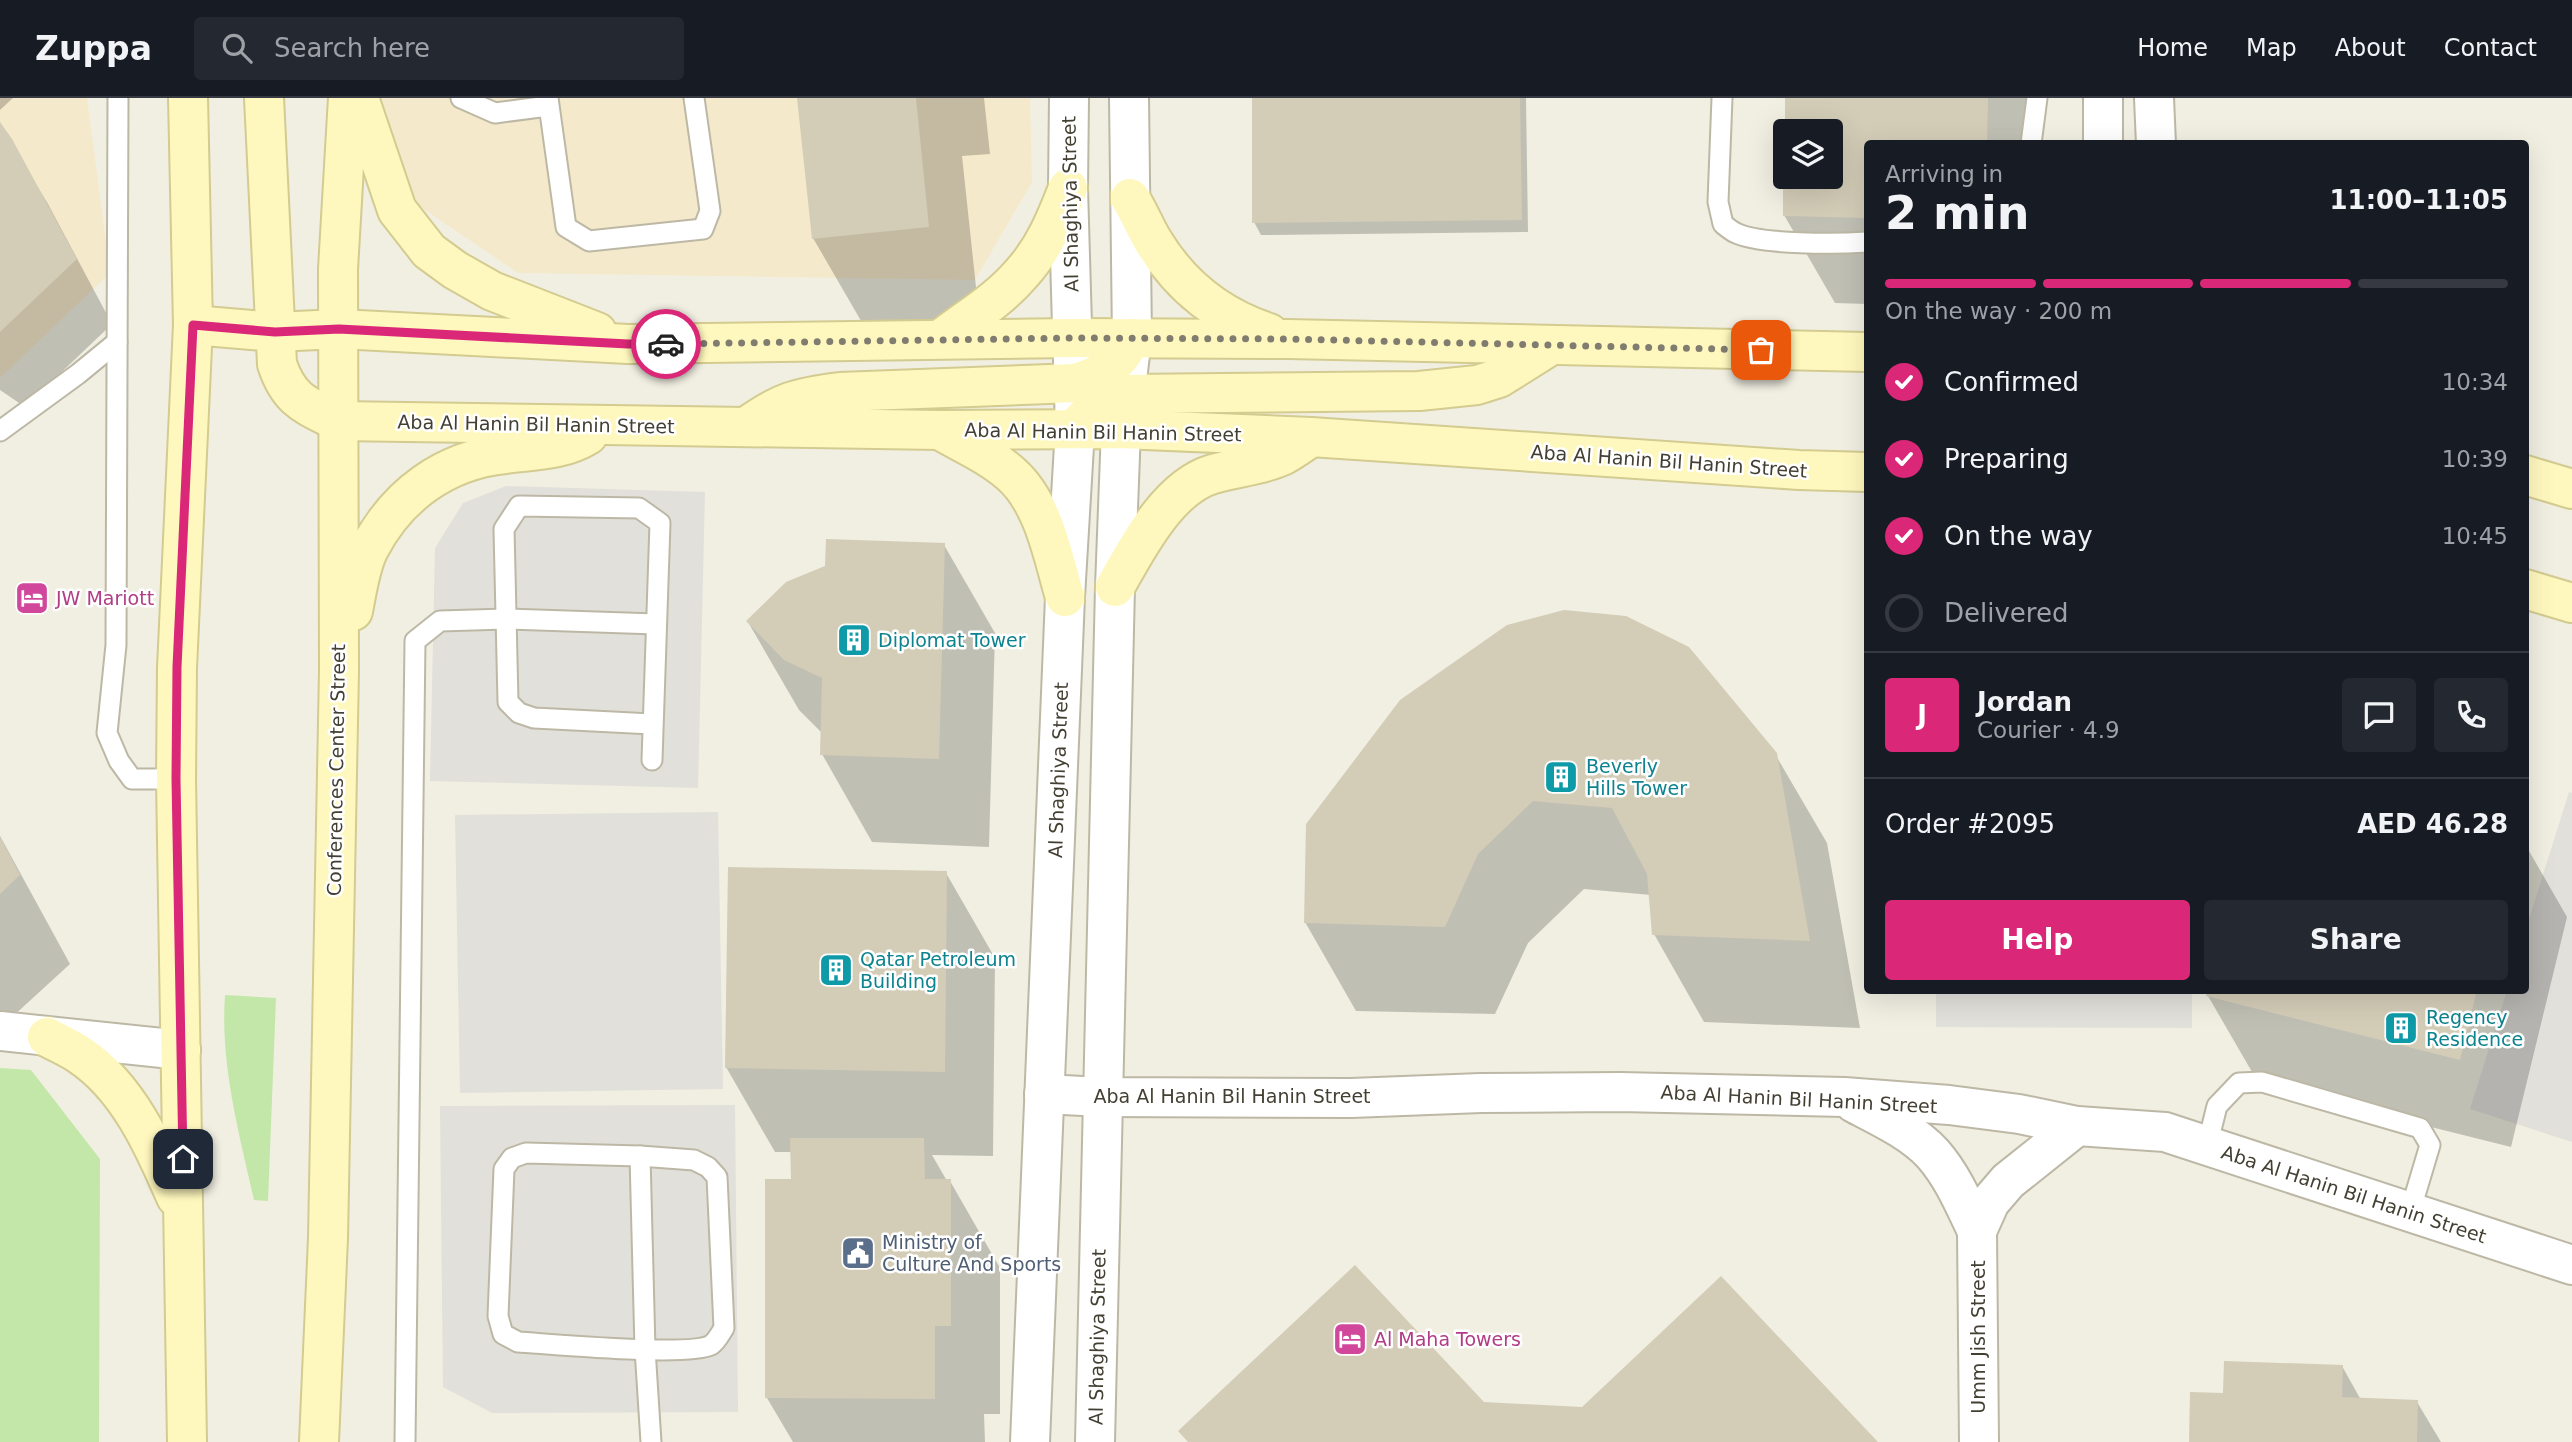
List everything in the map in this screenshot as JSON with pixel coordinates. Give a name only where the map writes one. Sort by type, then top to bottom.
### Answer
[{"type":"street","points":[[187,1442],[176,779],[177,667],[193,325],[188,98]]},
{"type":"street","points":[[264,98],[277,364],[284,383],[295,399],[337,421]]},
{"type":"street","name":"Conferences Center Street","points":[[319,1442],[328,1225],[339,670],[338,270],[348,98]]},
{"type":"street","points":[[359,98],[397,210],[429,251],[455,270],[492,291],[628,344]]},
{"type":"street","name":"Al Shaghiya Street","points":[[1030,1442],[1065,597],[1075,429],[1068,188],[1069,98]]},
{"type":"street","name":"Al Shaghiya Street","points":[[1095,1442],[1115,587],[1124,412],[1132,338],[1129,98]]},
{"type":"street","points":[[2102,140],[2103,98]]},
{"type":"street","points":[[2154,98],[2156,140]]},
{"type":"street","points":[[941,339],[997,297],[1021,274],[1041,248],[1068,188]]},
{"type":"street","points":[[1130,198],[1164,257],[1177,274],[1209,304],[1246,326],[1288,339]]},
{"type":"street","points":[[193,325],[275,332],[339,329],[628,344],[941,339],[1288,339],[1864,352]]},
{"type":"street","points":[[746,427],[769,410],[802,396],[840,392],[1074,383],[1096,376],[1115,364],[1132,338]]},
{"type":"street","points":[[1124,412],[1477,385],[1499,378],[1550,346]]},
{"type":"street","name":"Aba Al Hanin Bil Hanin Street","points":[[337,421],[940,430],[1075,429],[1124,412],[1311,437],[1799,470],[1864,472]]},
{"type":"street","points":[[339,670],[368,551],[405,498],[434,476],[470,459],[566,446],[601,425]]},
{"type":"street","points":[[940,430],[992,460],[1024,488],[1040,518],[1065,597]]},
{"type":"street","points":[[1115,587],[1144,535],[1188,487],[1211,474],[1252,466],[1282,456],[1311,437]]},
{"type":"street","points":[[2529,476],[2572,489]]},
{"type":"street","points":[[2529,590],[2572,603]]},
{"type":"street","points":[[0,1031],[181,1050]]},
{"type":"street","points":[[47,1037],[82,1056],[106,1078],[129,1106],[153,1146],[183,1213]]},
{"type":"street","name":"Aba Al Hanin Bil Hanin Street","points":[[1044,1094],[1102,1097],[1351,1098],[1620,1092],[1844,1097],[2019,1114],[2077,1126],[2165,1132],[2572,1265]]},
{"type":"street","name":"Umm Jish Street","points":[[1844,1097],[1899,1128],[1932,1153],[1954,1183],[1977,1231]]},
{"type":"street","name":"Umm Jish Street","points":[[1979,1442],[1977,1231],[1990,1202],[2008,1181],[2077,1126]]},
{"type":"lane","points":[[118,98],[116,645],[107,733],[119,761],[132,779],[176,779]]},
{"type":"lane","points":[[461,98],[495,113],[548,102],[566,227],[589,242],[703,229],[710,211],[694,98]]},
{"type":"lane","points":[[1722,98],[1718,202],[1723,224],[1737,233],[1755,238],[1836,244],[1864,242]]},
{"type":"lane","points":[[2032,140],[2037,98]]},
{"type":"lane","points":[[0,431],[117,342]]},
{"type":"lane","points":[[78,374],[117,366]]},
{"type":"lane","points":[[652,724],[534,718],[519,713],[508,702],[503,529],[519,506],[639,508],[660,523],[652,760]]},
{"type":"lane","points":[[405,1442],[415,641],[440,621],[506,619],[656,624]]},
{"type":"lane","points":[[2207,1146],[2217,1106],[2239,1083],[2262,1082],[2420,1128],[2430,1145],[2410,1212]]},
{"type":"lane","points":[[526,1153],[694,1160],[708,1167],[718,1177],[724,1328],[714,1343],[702,1348],[645,1349],[518,1342],[503,1334],[498,1316],[504,1169],[512,1157],[526,1153]]},
{"type":"lane","points":[[640,1156],[645,1349],[651,1442]]},
{"type":"shaded area","points":[[0,98],[87,98],[110,273],[0,378]]},
{"type":"shaded area","points":[[373,98],[1030,98],[1032,182],[975,280],[518,273],[400,193]]},
{"type":"shaded area","points":[[506,486],[705,492],[698,788],[430,781],[435,548],[463,503]]},
{"type":"shaded area","points":[[2569,792],[2572,793],[2572,1142],[2470,1109],[2506,994],[2529,994],[2529,919]]},
{"type":"shaded area","points":[[718,812],[723,1089],[460,1093],[455,815]]},
{"type":"shaded area","points":[[1936,994],[2192,994],[2192,1028],[1936,1027]]},
{"type":"shaded area","points":[[735,1105],[738,1412],[492,1413],[443,1387],[440,1106]]},
{"type":"green space","points":[[225,995],[276,998],[268,1201],[254,1200],[237,1124],[225,1047]]},
{"type":"green space","points":[[0,1068],[31,1070],[100,1159],[99,1442],[0,1442]]},
{"type":"building","points":[[797,98],[916,98],[929,227],[812,239]]},
{"type":"building","points":[[1252,98],[1520,98],[1522,220],[1252,223]]},
{"type":"building","points":[[1785,98],[1988,98],[1987,140],[1864,140],[1864,218],[1783,216],[1783,189],[1843,189],[1843,119],[1785,119]]},
{"type":"building","points":[[0,122],[12,139],[77,259],[0,332]]},
{"type":"building","name":"Diplomat Tower","points":[[826,539],[945,543],[939,759],[820,755],[822,678],[784,660],[746,621],[786,582],[825,566]]},
{"type":"building","name":"Beverly Hills Tower","points":[[1564,610],[1626,616],[1689,647],[1777,753],[1810,941],[1652,935],[1647,874],[1612,808],[1533,801],[1478,854],[1445,927],[1304,923],[1306,824],[1400,700],[1507,625]]},
{"type":"building","points":[[0,837],[20,875],[0,894]]},
{"type":"building","name":"Qatar Petroleum Building","points":[[728,867],[947,871],[945,1072],[725,1068]]},
{"type":"building","name":"Regency Residence","points":[[2207,994],[2476,994],[2460,1060],[2206,996]]},
{"type":"building","name":"Ministry of Culture And Sports","points":[[790,1138],[924,1138],[925,1179],[951,1179],[951,1326],[935,1326],[935,1399],[765,1398],[765,1179],[791,1179]]},
{"type":"building","name":"Al Maha Towers","points":[[1355,1265],[1484,1402],[1582,1407],[1721,1276],[1878,1442],[1188,1442],[1178,1431]]},
{"type":"building","points":[[2224,1361],[2343,1365],[2342,1397],[2418,1400],[2417,1442],[2189,1442],[2190,1392],[2223,1393]]},
{"type":"way so far","points":[[666,344],[1073,338],[1288,339],[1761,350]]},
{"type":"place","name":"JW Mariott","points":[[32,598]]},
{"type":"place","name":"Diplomat Tower","points":[[854,640]]},
{"type":"place","name":"Beverly Hills Tower","points":[[1561,777]]},
{"type":"place","name":"Qatar Petroleum Building","points":[[836,970]]},
{"type":"place","name":"Regency Residence","points":[[2401,1028]]},
{"type":"place","name":"Ministry of Culture And Sports","points":[[858,1253]]},
{"type":"place","name":"Al Maha Towers","points":[[1350,1339]]},
{"type":"route","points":[[183,1159],[176,779],[177,667],[193,325],[275,332],[339,329],[666,344]]}]
